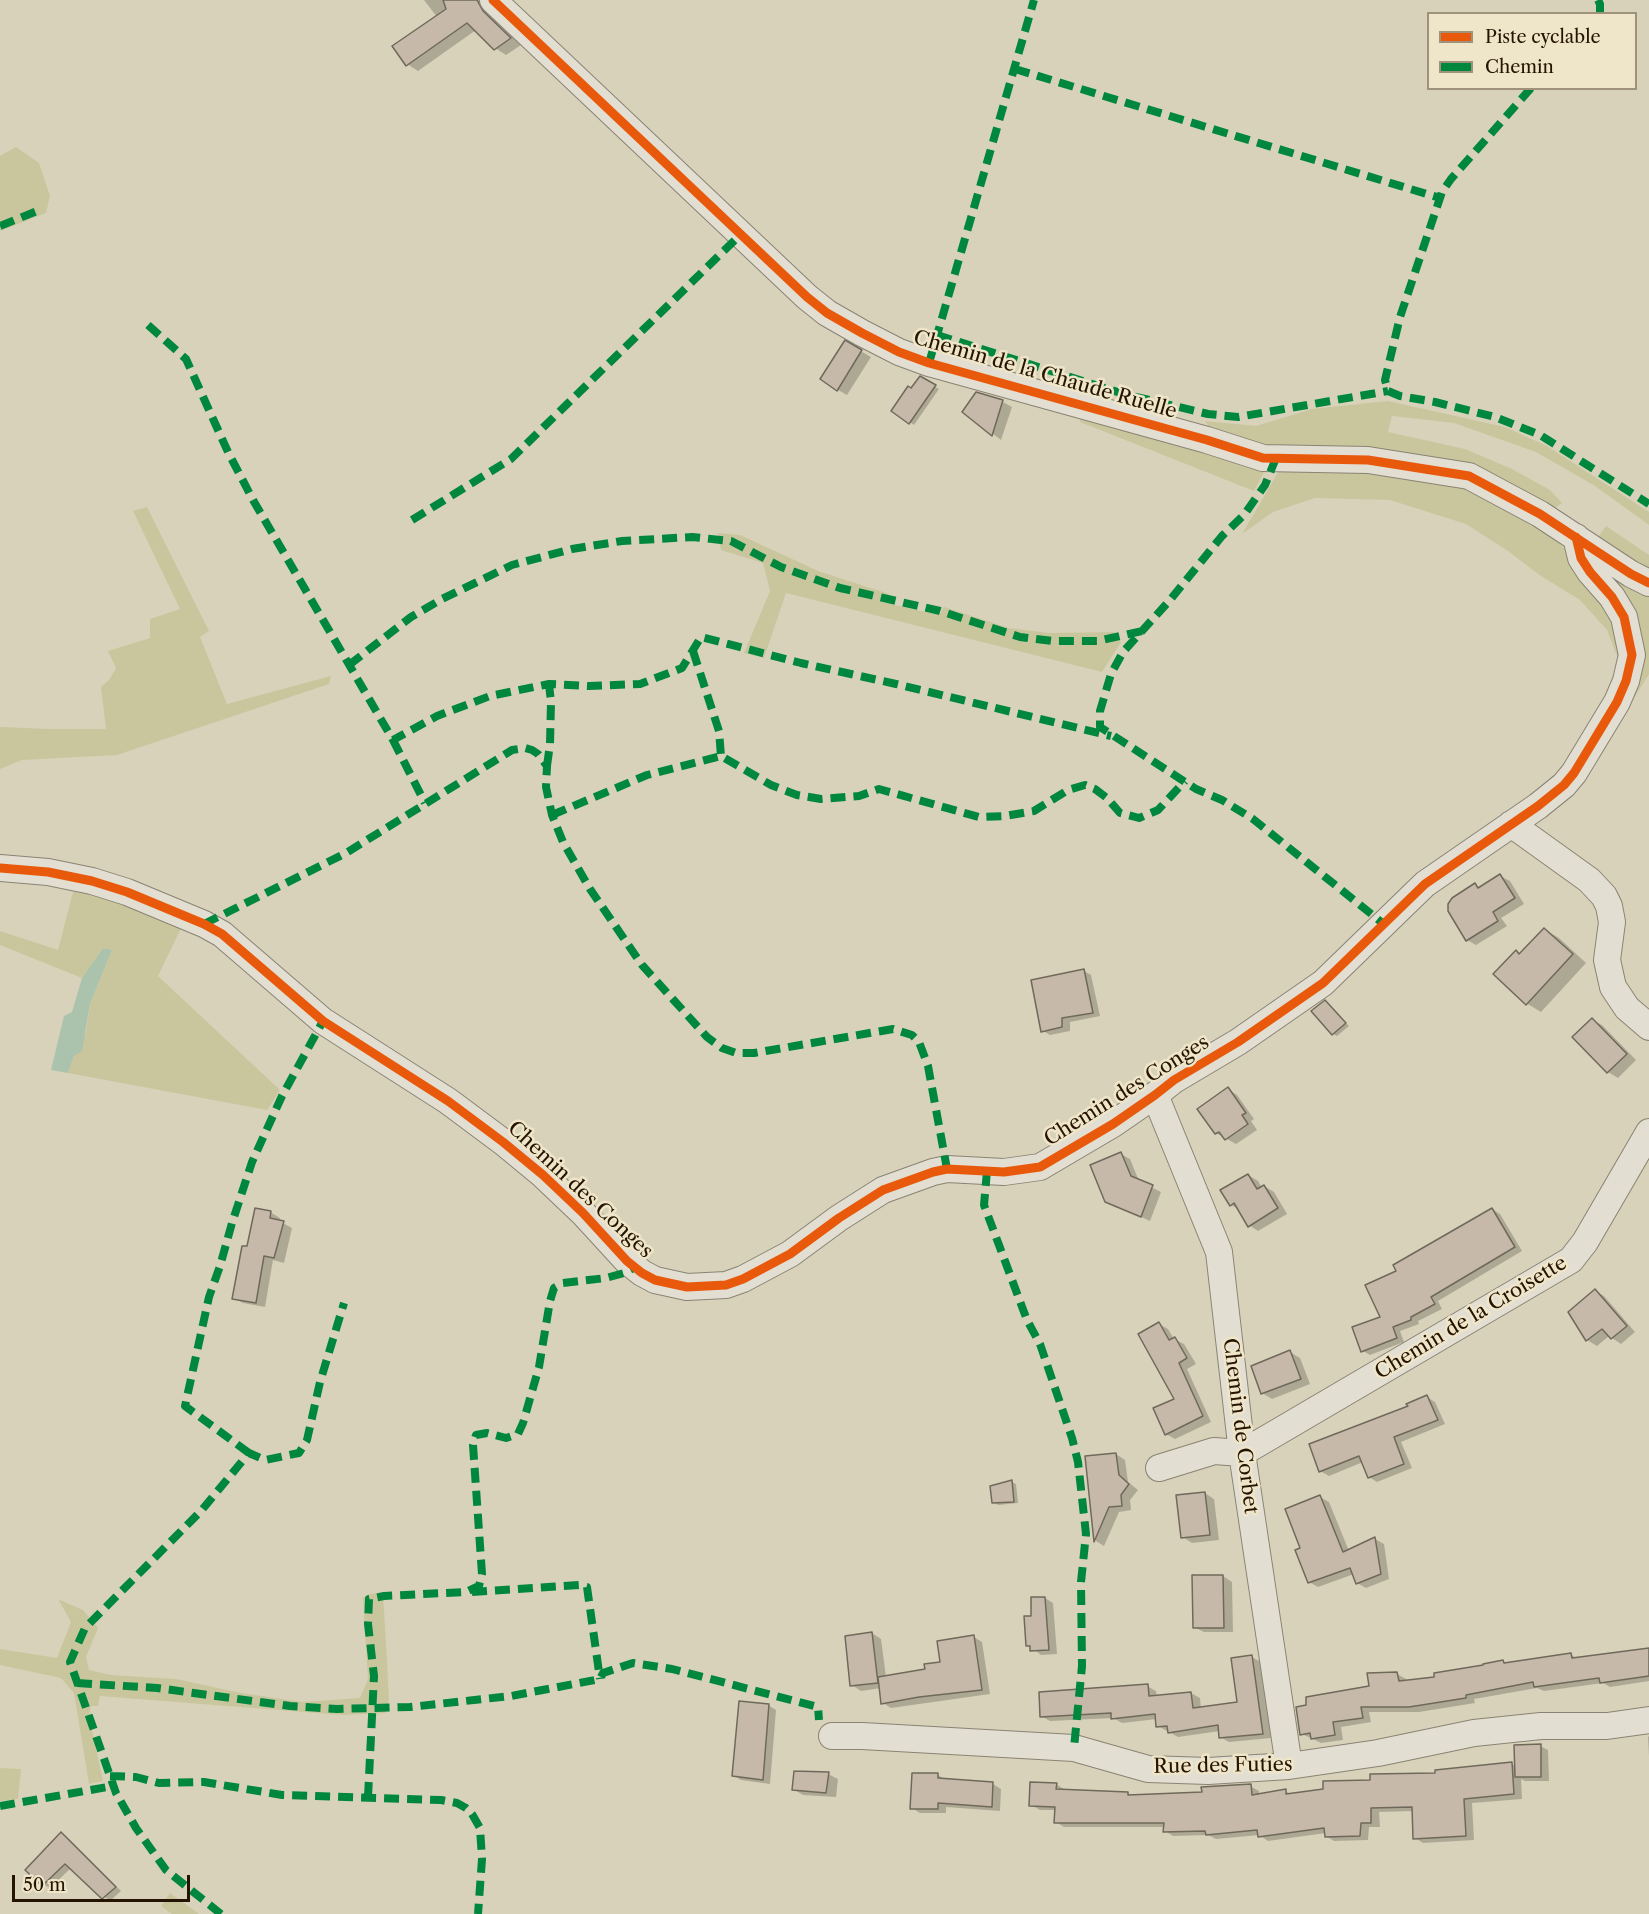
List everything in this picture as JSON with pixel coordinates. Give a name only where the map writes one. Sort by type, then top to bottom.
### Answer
[{"type":"street","name":"Chemin de la Chaude Ruelle","points":[[493,0],[807,297],[828,313],[899,352],[929,363],[1207,440],[1263,458],[1368,460],[1469,476],[1540,514],[1631,574],[1649,583]]},
{"type":"street","name":"Chemin des Conges","points":[[0,868],[92,880],[127,892],[204,924],[222,934],[323,1021],[448,1101],[503,1142],[543,1175],[583,1213],[627,1261],[642,1273],[670,1285],[704,1288],[726,1285],[743,1279],[790,1254],[862,1202],[883,1190],[933,1172],[947,1170],[1004,1173],[1040,1167],[1113,1124],[1174,1080],[1238,1042],[1323,983],[1425,884],[1550,796],[1574,773],[1617,702],[1629,672],[1632,655],[1624,617],[1612,597],[1581,558],[1576,537]]},
{"type":"street","points":[[1511,824],[1589,880],[1604,896],[1609,906],[1612,922],[1607,960],[1613,987],[1627,1008],[1649,1027]]},
{"type":"street","name":"Chemin de Corbet","points":[[1155,1095],[1219,1252],[1242,1453],[1289,1766]]},
{"type":"street","name":"Chemin de la Croisette","points":[[1242,1453],[1571,1260],[1591,1232],[1649,1132]]},
{"type":"street","points":[[1159,1468],[1214,1451],[1242,1453]]},
{"type":"street","name":"Rue des Futies","points":[[832,1736],[1074,1748],[1148,1769],[1208,1771],[1289,1766],[1378,1753],[1474,1733],[1541,1726],[1607,1726],[1649,1720]]},
{"type":"shaded area","points":[[16,147],[39,163],[50,196],[46,213],[0,231],[0,156]]},
{"type":"shaded area","points":[[1388,401],[1505,427],[1547,446],[1649,512],[1649,525],[1595,486],[1536,452],[1454,423],[1392,416],[1388,432],[1465,449],[1512,469],[1550,490],[1562,503],[1552,510],[1471,465],[1274,449],[1208,426],[1205,421],[1256,426],[1312,409]]},
{"type":"shaded area","points":[[1081,412],[1264,472],[1254,491],[1080,422]]},
{"type":"shaded area","points":[[1335,468],[1459,484],[1531,519],[1563,547],[1612,611],[1622,655],[1617,656],[1607,630],[1580,600],[1466,524],[1390,500],[1315,498],[1273,512],[1242,534],[1280,469]]},
{"type":"shaded area","points":[[147,507],[209,631],[200,637],[227,704],[331,676],[329,684],[117,755],[22,760],[0,769],[0,727],[106,729],[101,687],[109,680],[116,668],[108,651],[150,638],[150,619],[180,609],[133,511]]},
{"type":"shaded area","points":[[1606,526],[1649,555],[1649,572],[1598,537]]},
{"type":"shaded area","points":[[718,533],[740,535],[818,571],[889,594],[890,604],[939,615],[944,607],[1009,628],[1049,633],[1114,632],[1121,642],[1102,672],[786,593],[764,658],[744,653],[770,591],[763,563],[721,550]]},
{"type":"shaded area","points":[[1607,565],[1630,588],[1649,596],[1649,674],[1628,708],[1638,669],[1609,582]]},
{"type":"shaded area","points":[[74,888],[122,899],[183,924],[158,976],[280,1090],[267,1110],[68,1073],[86,1032],[90,1004],[112,950],[103,948],[82,978],[0,945],[0,931],[58,950]]},
{"type":"shaded area","points":[[103,948],[112,950],[90,1004],[82,1051],[74,1056],[68,1073],[51,1070],[64,1016],[72,1012],[82,978]]},
{"type":"shaded area","points":[[383,1592],[389,1698],[386,1713],[342,1715],[100,1696],[98,1706],[91,1706],[89,1716],[103,1781],[89,1784],[74,1693],[61,1678],[0,1665],[0,1649],[57,1658],[71,1622],[58,1599],[83,1610],[98,1628],[86,1657],[89,1670],[111,1675],[176,1679],[241,1693],[302,1702],[360,1698],[368,1679],[363,1598],[369,1594]]},
{"type":"shaded area","points":[[0,1768],[21,1769],[18,1799],[0,1801]]},
{"type":"shaded area","points":[[170,1893],[199,1914],[172,1914],[161,1906]]},
{"type":"building","points":[[443,0],[477,0],[483,11],[511,38],[494,50],[467,23],[406,66],[392,46],[446,9]]},
{"type":"building","points":[[845,340],[862,350],[837,391],[820,379]]},
{"type":"building","points":[[920,376],[936,385],[909,424],[891,411],[908,386],[911,388]]},
{"type":"building","points":[[976,392],[1003,400],[992,436],[962,412]]},
{"type":"building","points":[[1500,874],[1515,898],[1493,912],[1498,921],[1466,941],[1448,911],[1448,904],[1452,898],[1475,883],[1478,888]]},
{"type":"building","points":[[1544,928],[1573,954],[1526,1005],[1493,974],[1516,950],[1519,954]]},
{"type":"building","points":[[1084,969],[1093,1013],[1062,1018],[1062,1027],[1041,1032],[1031,980]]},
{"type":"building","points":[[1325,1000],[1346,1023],[1332,1035],[1311,1011]]},
{"type":"building","points":[[1592,1018],[1627,1054],[1607,1073],[1572,1037]]},
{"type":"building","points":[[1228,1087],[1246,1113],[1242,1115],[1248,1124],[1225,1140],[1219,1132],[1215,1134],[1197,1109]]},
{"type":"building","points":[[1121,1152],[1131,1176],[1153,1185],[1141,1217],[1105,1202],[1090,1165]]},
{"type":"building","points":[[1248,1174],[1257,1189],[1264,1185],[1278,1208],[1248,1227],[1234,1203],[1230,1206],[1220,1190]]},
{"type":"building","points":[[255,1208],[271,1211],[270,1218],[284,1221],[274,1258],[264,1256],[256,1303],[232,1299],[242,1246],[247,1246]]},
{"type":"building","points":[[1492,1208],[1515,1247],[1431,1297],[1435,1304],[1411,1317],[1411,1320],[1393,1327],[1397,1338],[1361,1352],[1352,1327],[1380,1317],[1365,1285],[1396,1271],[1393,1265]]},
{"type":"building","points":[[1595,1289],[1627,1326],[1611,1339],[1602,1329],[1586,1341],[1568,1312]]},
{"type":"building","points":[[1159,1322],[1169,1340],[1175,1337],[1187,1358],[1179,1363],[1203,1416],[1165,1435],[1153,1408],[1174,1399],[1138,1334]]},
{"type":"building","points":[[1290,1350],[1301,1379],[1261,1394],[1251,1366]]},
{"type":"building","points":[[1427,1395],[1438,1420],[1394,1437],[1404,1464],[1368,1478],[1359,1456],[1319,1472],[1309,1444],[1408,1406],[1406,1404]]},
{"type":"building","points":[[1116,1453],[1119,1475],[1129,1484],[1121,1495],[1122,1506],[1109,1507],[1094,1542],[1085,1456]]},
{"type":"building","points":[[1012,1480],[1014,1502],[992,1503],[990,1486]]},
{"type":"building","points":[[1205,1492],[1210,1535],[1181,1538],[1176,1495]]},
{"type":"building","points":[[1320,1495],[1343,1552],[1375,1537],[1381,1574],[1356,1584],[1350,1568],[1308,1583],[1295,1550],[1300,1548],[1285,1509]]},
{"type":"building","points":[[1192,1575],[1223,1575],[1224,1628],[1193,1628]]},
{"type":"building","points":[[1031,1597],[1045,1597],[1049,1650],[1030,1651],[1030,1646],[1026,1646],[1024,1616],[1031,1616]]},
{"type":"building","points":[[872,1632],[878,1683],[850,1686],[845,1636]]},
{"type":"building","points":[[974,1635],[982,1690],[881,1704],[878,1677],[925,1669],[924,1664],[940,1662],[937,1641]]},
{"type":"building","points":[[1649,1648],[1649,1676],[1600,1683],[1599,1678],[1534,1687],[1533,1682],[1466,1695],[1466,1698],[1409,1707],[1361,1707],[1363,1718],[1333,1722],[1335,1735],[1311,1739],[1310,1733],[1300,1735],[1296,1707],[1306,1705],[1306,1697],[1369,1686],[1367,1673],[1397,1672],[1399,1681],[1434,1677],[1434,1673],[1503,1660],[1504,1663],[1571,1653],[1572,1658]]},
{"type":"building","points":[[1252,1655],[1263,1734],[1219,1738],[1218,1725],[1168,1733],[1167,1726],[1156,1727],[1155,1714],[1111,1719],[1111,1713],[1040,1717],[1039,1692],[1148,1684],[1149,1696],[1191,1692],[1193,1708],[1237,1702],[1231,1658]]},
{"type":"building","points":[[739,1701],[769,1704],[763,1780],[732,1776]]},
{"type":"building","points":[[1541,1744],[1541,1777],[1515,1777],[1514,1745]]},
{"type":"building","points":[[1512,1762],[1514,1794],[1464,1799],[1466,1836],[1413,1839],[1412,1807],[1371,1808],[1371,1823],[1361,1823],[1360,1836],[1325,1837],[1324,1828],[1258,1837],[1257,1830],[1206,1835],[1205,1831],[1163,1832],[1164,1823],[1054,1823],[1055,1807],[1029,1806],[1030,1782],[1057,1783],[1056,1789],[1128,1792],[1128,1795],[1202,1792],[1201,1787],[1251,1784],[1252,1795],[1286,1789],[1286,1794],[1323,1789],[1323,1781],[1370,1780],[1370,1774],[1435,1773],[1435,1770]]},
{"type":"building","points":[[794,1771],[829,1772],[826,1793],[792,1790]]},
{"type":"building","points":[[912,1773],[938,1773],[938,1778],[993,1782],[992,1807],[938,1803],[938,1809],[910,1809]]},
{"type":"building","points":[[61,1832],[116,1887],[102,1899],[65,1864],[42,1886],[25,1870]]},
{"type":"marked path","points":[[929,363],[1034,0]]},
{"type":"marked path","points":[[1598,0],[1600,12]]},
{"type":"marked path","points":[[1015,69],[1440,198]]},
{"type":"marked path","points":[[1529,90],[1442,192],[1400,317],[1385,380],[1388,391],[1400,396],[1495,417],[1540,435],[1649,504]]},
{"type":"marked path","points":[[0,226],[42,209]]},
{"type":"marked path","points":[[412,520],[511,459],[741,234]]},
{"type":"marked path","points":[[148,325],[186,359],[228,452],[253,500],[393,740],[437,716],[490,696],[549,684],[589,686],[640,684],[682,668],[701,637],[801,663],[1111,736]]},
{"type":"marked path","points":[[937,335],[1124,394],[1208,414],[1238,417],[1388,391]]},
{"type":"marked path","points":[[1276,458],[1265,485],[1244,515],[1222,536],[1170,600],[1123,652],[1111,674],[1100,711],[1100,727],[1196,789],[1222,800],[1253,819],[1385,925]]},
{"type":"marked path","points":[[349,665],[411,617],[442,599],[512,565],[572,549],[622,541],[692,537],[731,541],[781,567],[840,588],[940,611],[1020,637],[1053,641],[1098,641],[1142,631]]},
{"type":"marked path","points":[[693,651],[719,731],[721,756]]},
{"type":"marked path","points":[[547,766],[550,744],[549,684]]},
{"type":"marked path","points":[[393,740],[425,803]]},
{"type":"marked path","points":[[204,924],[346,853],[512,750],[525,748],[532,750],[547,766],[546,787],[552,815],[563,842],[590,889],[642,965],[707,1037],[722,1048],[736,1053],[754,1053],[893,1029],[912,1035],[919,1042],[928,1066],[947,1169]]},
{"type":"marked path","points":[[552,815],[647,775],[721,756],[771,785],[797,795],[821,799],[859,796],[879,789],[979,817],[1005,816],[1034,811],[1068,790],[1085,785],[1107,798],[1120,813],[1139,818],[1158,810],[1185,781]]},
{"type":"marked path","points":[[249,1453],[185,1406],[209,1297],[252,1162],[282,1096],[323,1021]]},
{"type":"marked path","points":[[987,1171],[984,1205],[1027,1320],[1040,1344],[1078,1462],[1086,1534],[1081,1582],[1082,1666],[1074,1748]]},
{"type":"marked path","points":[[368,1797],[374,1676],[368,1624],[369,1599],[384,1596],[466,1592],[479,1586],[482,1574],[473,1445],[476,1435],[487,1433],[506,1438],[518,1434],[539,1367],[554,1288],[563,1283],[606,1278],[635,1267]]},
{"type":"marked path","points":[[221,1914],[166,1870],[136,1828],[116,1793],[70,1662],[85,1628],[201,1511],[249,1453],[265,1460],[299,1453],[307,1440],[320,1382],[344,1303]]},
{"type":"marked path","points":[[472,1592],[579,1585],[587,1587],[600,1679]]},
{"type":"marked path","points":[[77,1683],[157,1688],[290,1706],[337,1709],[410,1707],[511,1696],[600,1679],[603,1673],[633,1663],[672,1669],[818,1707],[819,1720]]},
{"type":"marked path","points":[[110,1776],[136,1777],[159,1783],[204,1782],[282,1795],[441,1800],[457,1803],[472,1814],[480,1828],[482,1859],[478,1914]]},
{"type":"marked path","points":[[0,1806],[113,1786]]},
{"type":"cycle path","points":[[493,0],[807,297],[827,313],[899,352],[929,363],[1207,440],[1263,458],[1368,460],[1469,476],[1540,514],[1631,574],[1649,583]]},
{"type":"cycle path","points":[[0,868],[48,872],[92,881],[127,892],[204,924],[222,934],[323,1021],[448,1101],[503,1142],[543,1175],[583,1213],[627,1261],[642,1273],[655,1280],[687,1287],[726,1285],[743,1279],[790,1254],[839,1218],[883,1190],[947,1169],[1004,1172],[1040,1167],[1113,1124],[1174,1080],[1238,1042],[1323,983],[1425,884],[1538,806],[1564,785],[1574,773],[1617,702],[1626,681],[1632,655],[1624,617],[1612,597],[1581,558],[1576,537]]}]
